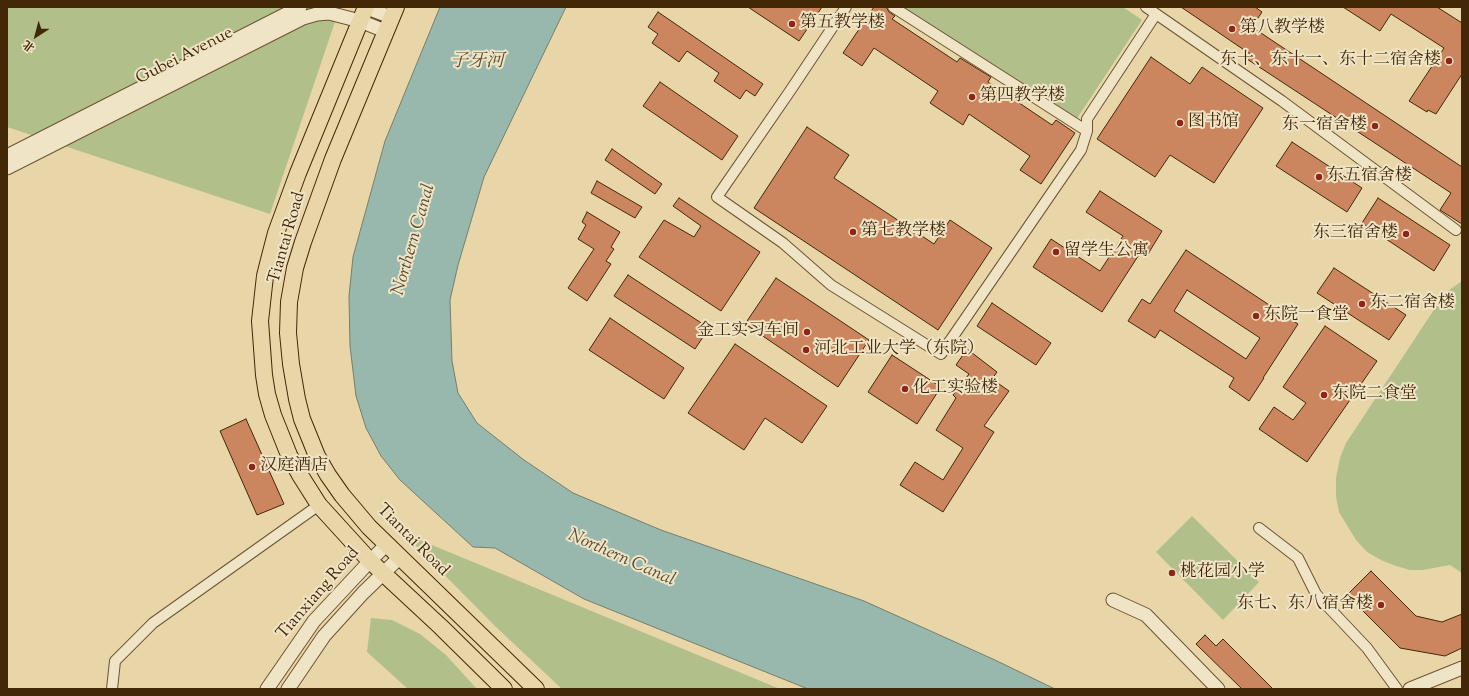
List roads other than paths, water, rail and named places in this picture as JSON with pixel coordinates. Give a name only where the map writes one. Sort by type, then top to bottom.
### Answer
[{"type":"main road","name":"Tiantai Road","points":[[364,11],[298,173],[276,233],[265,276],[260,321],[264,375],[273,415],[289,455],[319,505],[370,561],[504,689]]},
{"type":"main road","name":"Tiantai Road","points":[[391,18],[333,159],[295,268],[289,302],[288,333],[296,399],[302,419],[317,456],[342,496],[369,527],[536,689]]},
{"type":"street","name":"Gubei Avenue","points":[[7,156],[300,7]]},
{"type":"street","points":[[846,7],[717,197],[783,243],[831,285],[942,354],[1081,150],[1087,120],[1156,14]]},
{"type":"street","points":[[893,7],[1086,131]]},
{"type":"street","points":[[1146,7],[1282,102],[1456,230]]},
{"type":"street","name":"Gubei Avenue","points":[[7,168],[303,18],[317,14],[364,11],[391,18]]},
{"type":"street","points":[[112,689],[115,661],[153,623],[319,505]]},
{"type":"street","points":[[1259,528],[1298,558],[1316,594],[1367,648],[1397,689]]},
{"type":"street","name":"Tianxiang Road","points":[[267,689],[314,621],[387,544]]},
{"type":"street","name":"Tianxiang Road","points":[[288,689],[324,636],[383,572],[400,557]]},
{"type":"street","points":[[1113,600],[1146,615],[1218,689]]},
{"type":"street","points":[[1410,689],[1462,668]]},
{"type":"water","name":"子牙河","points":[[440,7],[566,7],[484,177],[458,265],[450,300],[452,361],[458,393],[477,423],[524,460],[573,493],[661,530],[864,601],[995,660],[1055,689],[808,689],[584,599],[495,548],[473,547],[400,480],[381,456],[366,428],[356,396],[350,346],[349,296],[353,257],[385,141]]},
{"type":"place","name":"第五教学楼","points":[[792,24]]},
{"type":"place","name":"第八教学楼","points":[[1232,29]]},
{"type":"place","name":"东十、东十一、东十二宿舍楼","points":[[1449,61]]},
{"type":"place","name":"第四教学楼","points":[[972,97]]},
{"type":"place","name":"图书馆","points":[[1180,123]]},
{"type":"place","name":"东一宿舍楼","points":[[1375,126]]},
{"type":"place","name":"东五宿舍楼","points":[[1319,177]]},
{"type":"place","name":"第七教学楼","points":[[853,232]]},
{"type":"place","name":"东三宿舍楼","points":[[1406,234]]},
{"type":"place","name":"留学生公寓","points":[[1056,252]]},
{"type":"place","name":"东二宿舍楼","points":[[1362,304]]},
{"type":"place","name":"东院一食堂","points":[[1256,316]]},
{"type":"place","name":"金工实习车间","points":[[807,332]]},
{"type":"place","name":"河北工业大学（东院）","points":[[806,350]]},
{"type":"place","name":"化工实验楼","points":[[905,389]]},
{"type":"place","name":"东院二食堂","points":[[1324,395]]},
{"type":"place","name":"汉庭酒店","points":[[252,467]]},
{"type":"place","name":"桃花园小学","points":[[1172,573]]},
{"type":"place","name":"东七、东八宿舍楼","points":[[1381,605]]},
{"type":"water label","name":"Northern Canal","points":[[415,240]]},
{"type":"water label","name":"Northern Canal","points":[[621,559]]}]
